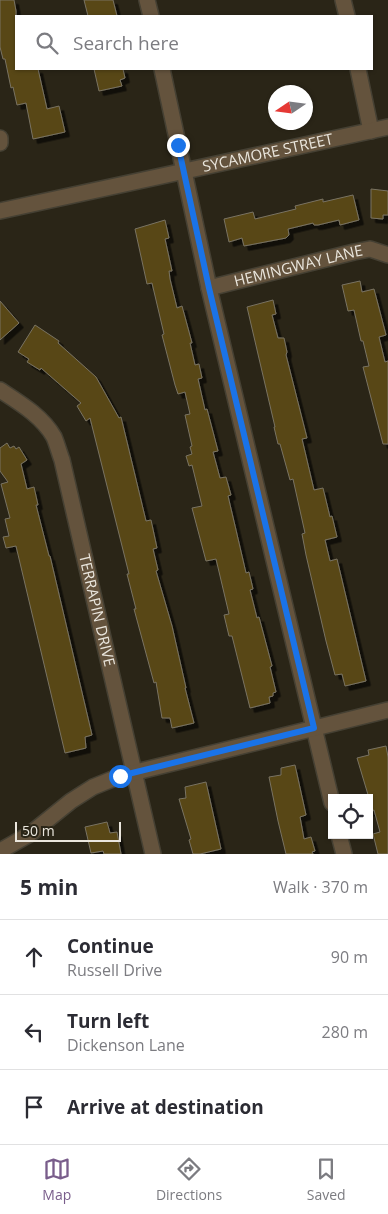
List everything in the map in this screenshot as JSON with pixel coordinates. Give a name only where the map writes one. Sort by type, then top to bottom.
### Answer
[{"type":"street","points":[[147,0],[151,15]]},
{"type":"street","points":[[343,0],[346,15]]},
{"type":"street","points":[[162,70],[209,288],[330,794]]},
{"type":"street","points":[[358,70],[371,131]]},
{"type":"street","name":"SYCAMORE STREET","points":[[0,211],[388,127]]},
{"type":"street","points":[[0,138],[0,143]]},
{"type":"street","name":"HEMINGWAY LANE","points":[[209,288],[362,250],[370,249],[388,255]]},
{"type":"street","name":"TERRAPIN DRIVE","points":[[0,390],[27,408],[41,421],[54,437],[62,460],[153,854]]},
{"type":"street","points":[[0,851],[30,834],[93,787],[118,776],[388,710]]},
{"type":"street","points":[[340,839],[344,854]]},
{"type":"building","points":[[0,0],[14,0],[16,11],[15,70],[38,70],[47,109],[59,106],[65,132],[33,139],[26,103],[17,105],[0,47]]},
{"type":"building","points":[[84,0],[113,0],[117,15],[88,15]]},
{"type":"building","points":[[94,70],[123,70],[125,78],[120,80],[122,86],[99,91]]},
{"type":"building","points":[[371,189],[388,191],[388,215],[383,215],[383,219],[371,218]]},
{"type":"building","points":[[353,195],[359,220],[340,225],[339,220],[318,225],[313,223],[288,229],[289,235],[286,238],[244,246],[242,238],[229,242],[224,219],[253,212],[255,219],[296,209],[295,206],[323,199],[323,202]]},
{"type":"building","points":[[165,220],[169,238],[165,239],[172,271],[169,271],[170,279],[177,308],[182,306],[192,343],[190,343],[195,365],[199,364],[202,378],[198,379],[205,410],[207,409],[218,451],[213,452],[220,478],[226,477],[231,495],[228,496],[246,573],[249,572],[253,589],[250,590],[272,666],[270,667],[276,692],[273,693],[273,696],[269,697],[270,703],[250,708],[232,636],[229,636],[224,615],[229,614],[216,559],[206,561],[192,508],[202,506],[192,465],[189,466],[186,456],[192,454],[190,447],[192,446],[185,415],[190,414],[185,392],[178,394],[175,385],[162,335],[164,334],[152,283],[147,284],[135,229]]},
{"type":"building","points":[[360,281],[362,292],[374,289],[386,335],[379,337],[385,362],[388,361],[388,444],[383,444],[363,367],[369,366],[363,341],[361,341],[354,310],[348,311],[342,285]]},
{"type":"building","points":[[273,300],[276,314],[272,315],[278,338],[284,338],[286,355],[307,438],[302,439],[314,490],[323,488],[337,537],[325,540],[330,561],[337,559],[366,681],[345,686],[342,674],[335,675],[326,641],[306,555],[302,534],[305,533],[293,479],[290,480],[280,444],[278,444],[247,307]]},
{"type":"building","points":[[0,301],[19,323],[0,340]]},
{"type":"building","points":[[35,325],[59,341],[58,343],[96,377],[119,418],[121,417],[146,521],[151,520],[157,548],[153,549],[158,570],[156,571],[172,626],[194,723],[172,728],[170,718],[162,718],[156,682],[154,683],[134,609],[136,609],[127,574],[129,574],[90,418],[86,421],[77,406],[81,403],[41,368],[40,370],[27,362],[29,359],[18,352]]},
{"type":"building","points":[[7,443],[10,448],[14,446],[16,449],[19,447],[27,460],[21,464],[27,489],[34,487],[38,505],[36,505],[50,556],[92,735],[85,737],[86,748],[65,753],[16,546],[6,548],[3,537],[9,536],[5,519],[10,518],[1,484],[8,482],[0,471],[0,448]]},
{"type":"building","points":[[386,746],[388,757],[388,854],[378,854],[373,834],[380,832],[373,810],[373,794],[368,794],[357,758],[369,755],[368,750]]},
{"type":"building","points":[[295,765],[306,815],[300,817],[304,839],[311,837],[315,851],[312,852],[313,854],[286,854],[269,777],[281,775],[281,768]]},
{"type":"building","points":[[206,782],[221,849],[193,854],[189,840],[191,839],[179,799],[186,798],[185,787]]},
{"type":"building","points":[[107,822],[110,833],[117,832],[121,854],[104,854],[103,851],[91,853],[85,827]]},
{"type":"route","points":[[120,776],[314,728],[209,288],[178,145]]}]
